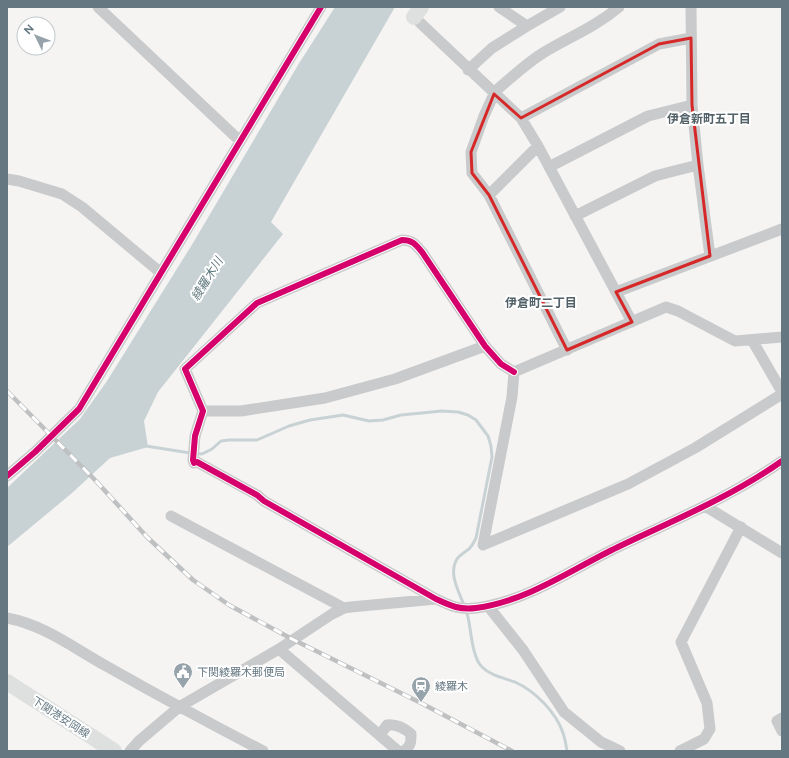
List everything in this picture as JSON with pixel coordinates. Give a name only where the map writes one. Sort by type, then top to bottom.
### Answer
[{"type":"main road","name":"下関港安岡線","points":[[7,682],[114,751]]},
{"type":"street","points":[[98,7],[240,141]]},
{"type":"street","points":[[7,476],[35,452],[78,409],[321,7]]},
{"type":"street","points":[[498,7],[527,26]]},
{"type":"street","points":[[468,70],[492,48],[560,7]]},
{"type":"street","points":[[567,350],[489,195],[472,173],[471,152],[494,94],[499,88],[542,54],[587,30],[619,7]]},
{"type":"street","points":[[691,7],[692,105],[710,256]]},
{"type":"street","points":[[417,12],[468,70],[521,118],[538,146],[632,322]]},
{"type":"street","points":[[521,118],[659,44],[691,38]]},
{"type":"street","points":[[548,167],[648,116],[692,105]]},
{"type":"street","points":[[489,195],[538,146]]},
{"type":"street","points":[[575,216],[655,176],[698,165]]},
{"type":"street","points":[[7,179],[19,181],[62,194],[82,207],[161,274]]},
{"type":"street","points":[[616,292],[782,229]]},
{"type":"street","points":[[514,372],[501,364],[485,346],[414,242],[402,240],[257,303],[185,369],[203,411],[194,446],[193,460],[194,463],[197,462],[257,495],[264,501],[436,599],[458,608],[488,606],[522,596],[759,478],[782,461]]},
{"type":"street","points":[[514,372],[632,322],[653,311],[666,307],[678,311],[735,341],[782,337]]},
{"type":"street","points":[[514,372],[512,397],[483,545],[628,484],[695,448],[782,393],[752,340]]},
{"type":"street","points":[[203,411],[240,411],[282,406],[325,398],[395,379],[485,346]]},
{"type":"street","points":[[705,506],[782,553]]},
{"type":"street","points":[[171,516],[344,608]]},
{"type":"street","points":[[680,751],[704,740],[710,729],[707,703],[681,642],[741,527]]},
{"type":"street","points":[[130,751],[139,741],[178,707],[279,649],[332,614],[344,608],[436,599]]},
{"type":"street","points":[[488,606],[522,650],[564,712],[601,742],[620,751]]},
{"type":"street","points":[[7,618],[45,631],[71,644],[104,665],[178,707],[263,751]]},
{"type":"street","points":[[279,649],[398,751]]},
{"type":"street","points":[[782,718],[777,720],[782,731]]},
{"type":"street","points":[[380,735],[387,725],[395,724],[407,730],[412,734],[410,747],[404,751]]},
{"type":"highlighted area","points":[[691,38],[692,105],[710,256],[616,292],[632,322],[567,350],[489,195],[472,173],[471,152],[494,94],[521,118],[659,44]]},
{"type":"water","name":"綾羅木川","points":[[335,7],[395,7],[271,222],[283,234],[158,392],[144,421],[148,447],[110,458],[72,493],[7,547],[7,488],[80,419],[107,381],[193,243],[298,65]]},
{"type":"waterway","points":[[146,446],[202,454],[212,449],[221,441],[257,440],[289,426],[310,420],[343,415],[369,421],[383,420],[401,415],[442,411],[458,412],[468,415],[476,420],[488,436],[492,457],[476,538],[470,548],[457,559],[455,564],[455,582],[464,605]]},
{"type":"waterway","points":[[466,611],[472,643],[479,663],[489,673],[523,686],[544,703],[560,725],[567,751]]},
{"type":"railway","points":[[7,391],[96,481],[147,537],[193,580],[229,605],[292,639],[421,703],[512,751]]},
{"type":"cycle path","points":[[7,476],[35,452],[79,409],[321,7]]},
{"type":"cycle path","points":[[514,372],[501,364],[485,346],[420,249],[412,242],[402,240],[257,303],[185,369],[203,411],[195,436],[193,460],[194,463],[197,462],[257,495],[264,501],[436,599],[455,607],[465,608],[476,608],[495,604],[514,599],[532,591],[618,547],[722,497],[743,486],[782,461]]},
{"type":"place","name":"下関綾羅木郵便局","points":[[183,689]]},
{"type":"place","name":"綾羅木","points":[[421,703]]},
{"type":"district","name":"伊倉新町五丁目","points":[[709,119]]},
{"type":"district","name":"伊倉町二丁目","points":[[541,303]]}]
